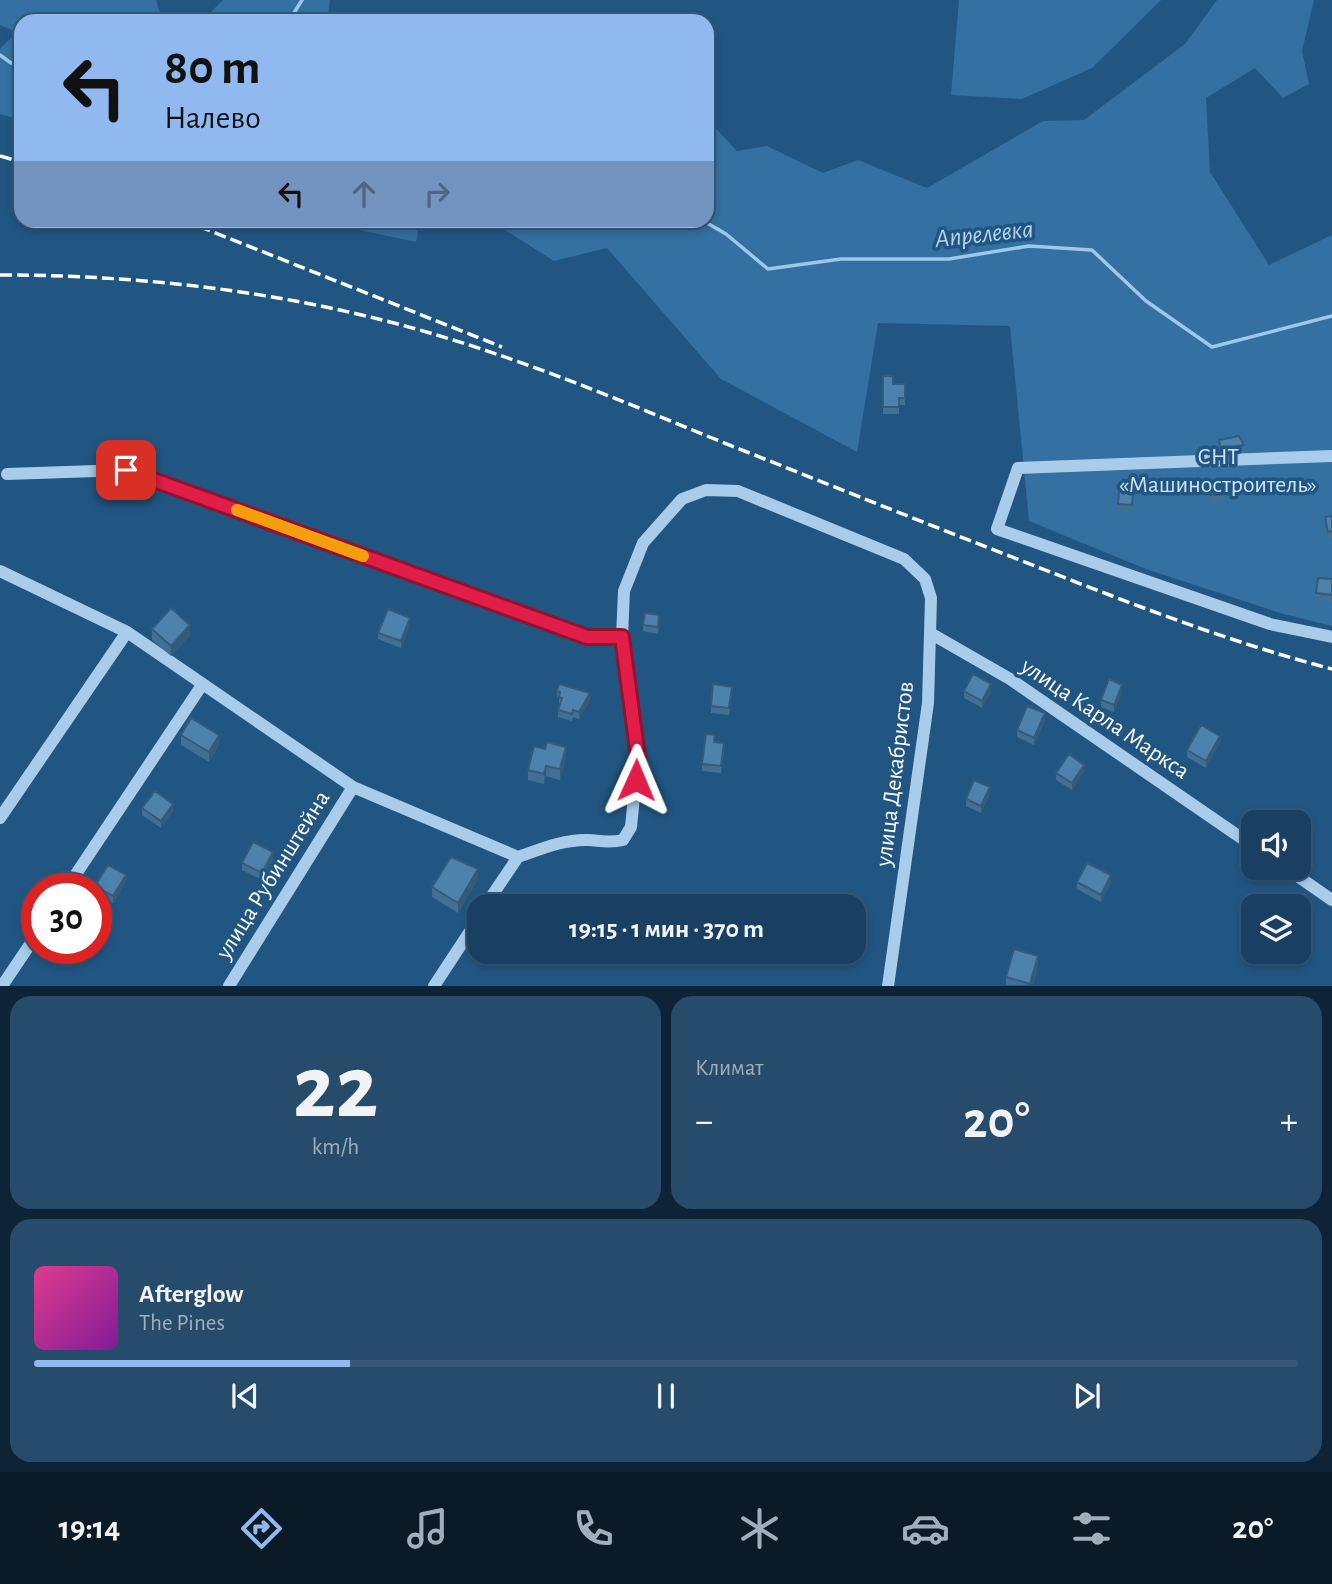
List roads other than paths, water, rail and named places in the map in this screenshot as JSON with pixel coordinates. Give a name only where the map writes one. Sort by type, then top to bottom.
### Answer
[{"type":"street","points":[[1332,456],[1018,468],[997,528],[1270,624],[1332,637]]},
{"type":"street","points":[[7,474],[126,470],[587,637],[622,637],[638,757],[631,827],[623,840],[605,844],[590,840],[559,842],[518,856],[493,894]]},
{"type":"street","name":"улица Декабристов","points":[[622,637],[624,591],[643,543],[682,499],[706,490],[738,491],[904,559],[928,584],[928,703],[888,985]]},
{"type":"street","points":[[0,571],[127,632],[353,787],[518,856]]},
{"type":"street","points":[[0,818],[127,632]]},
{"type":"street","name":"улица Карла Маркса","points":[[930,633],[1010,679],[1241,838]]},
{"type":"street","points":[[77,873],[202,685]]},
{"type":"street","name":"улица Рубинштейна","points":[[229,985],[353,787]]},
{"type":"street","points":[[1303,880],[1332,900]]},
{"type":"street","points":[[434,985],[467,936]]},
{"type":"street","points":[[2,985],[21,957]]},
{"type":"waterway","points":[[293,14],[302,0]]},
{"type":"waterway","name":"Апрелевка","points":[[0,55],[14,63]]},
{"type":"waterway","name":"Апрелевка","points":[[714,227],[768,269],[841,259],[949,259],[1029,246],[1092,250],[1146,301],[1212,347],[1332,316]]},
{"type":"railway","points":[[0,156],[14,160]]},
{"type":"railway","points":[[203,228],[502,347]]},
{"type":"railway","points":[[0,275],[99,278],[196,286],[294,301],[431,333],[590,388],[1128,602],[1249,645],[1332,669]]},
{"type":"park label","name":"СНТ «Машиностроитель»","points":[[1218,471]]}]
